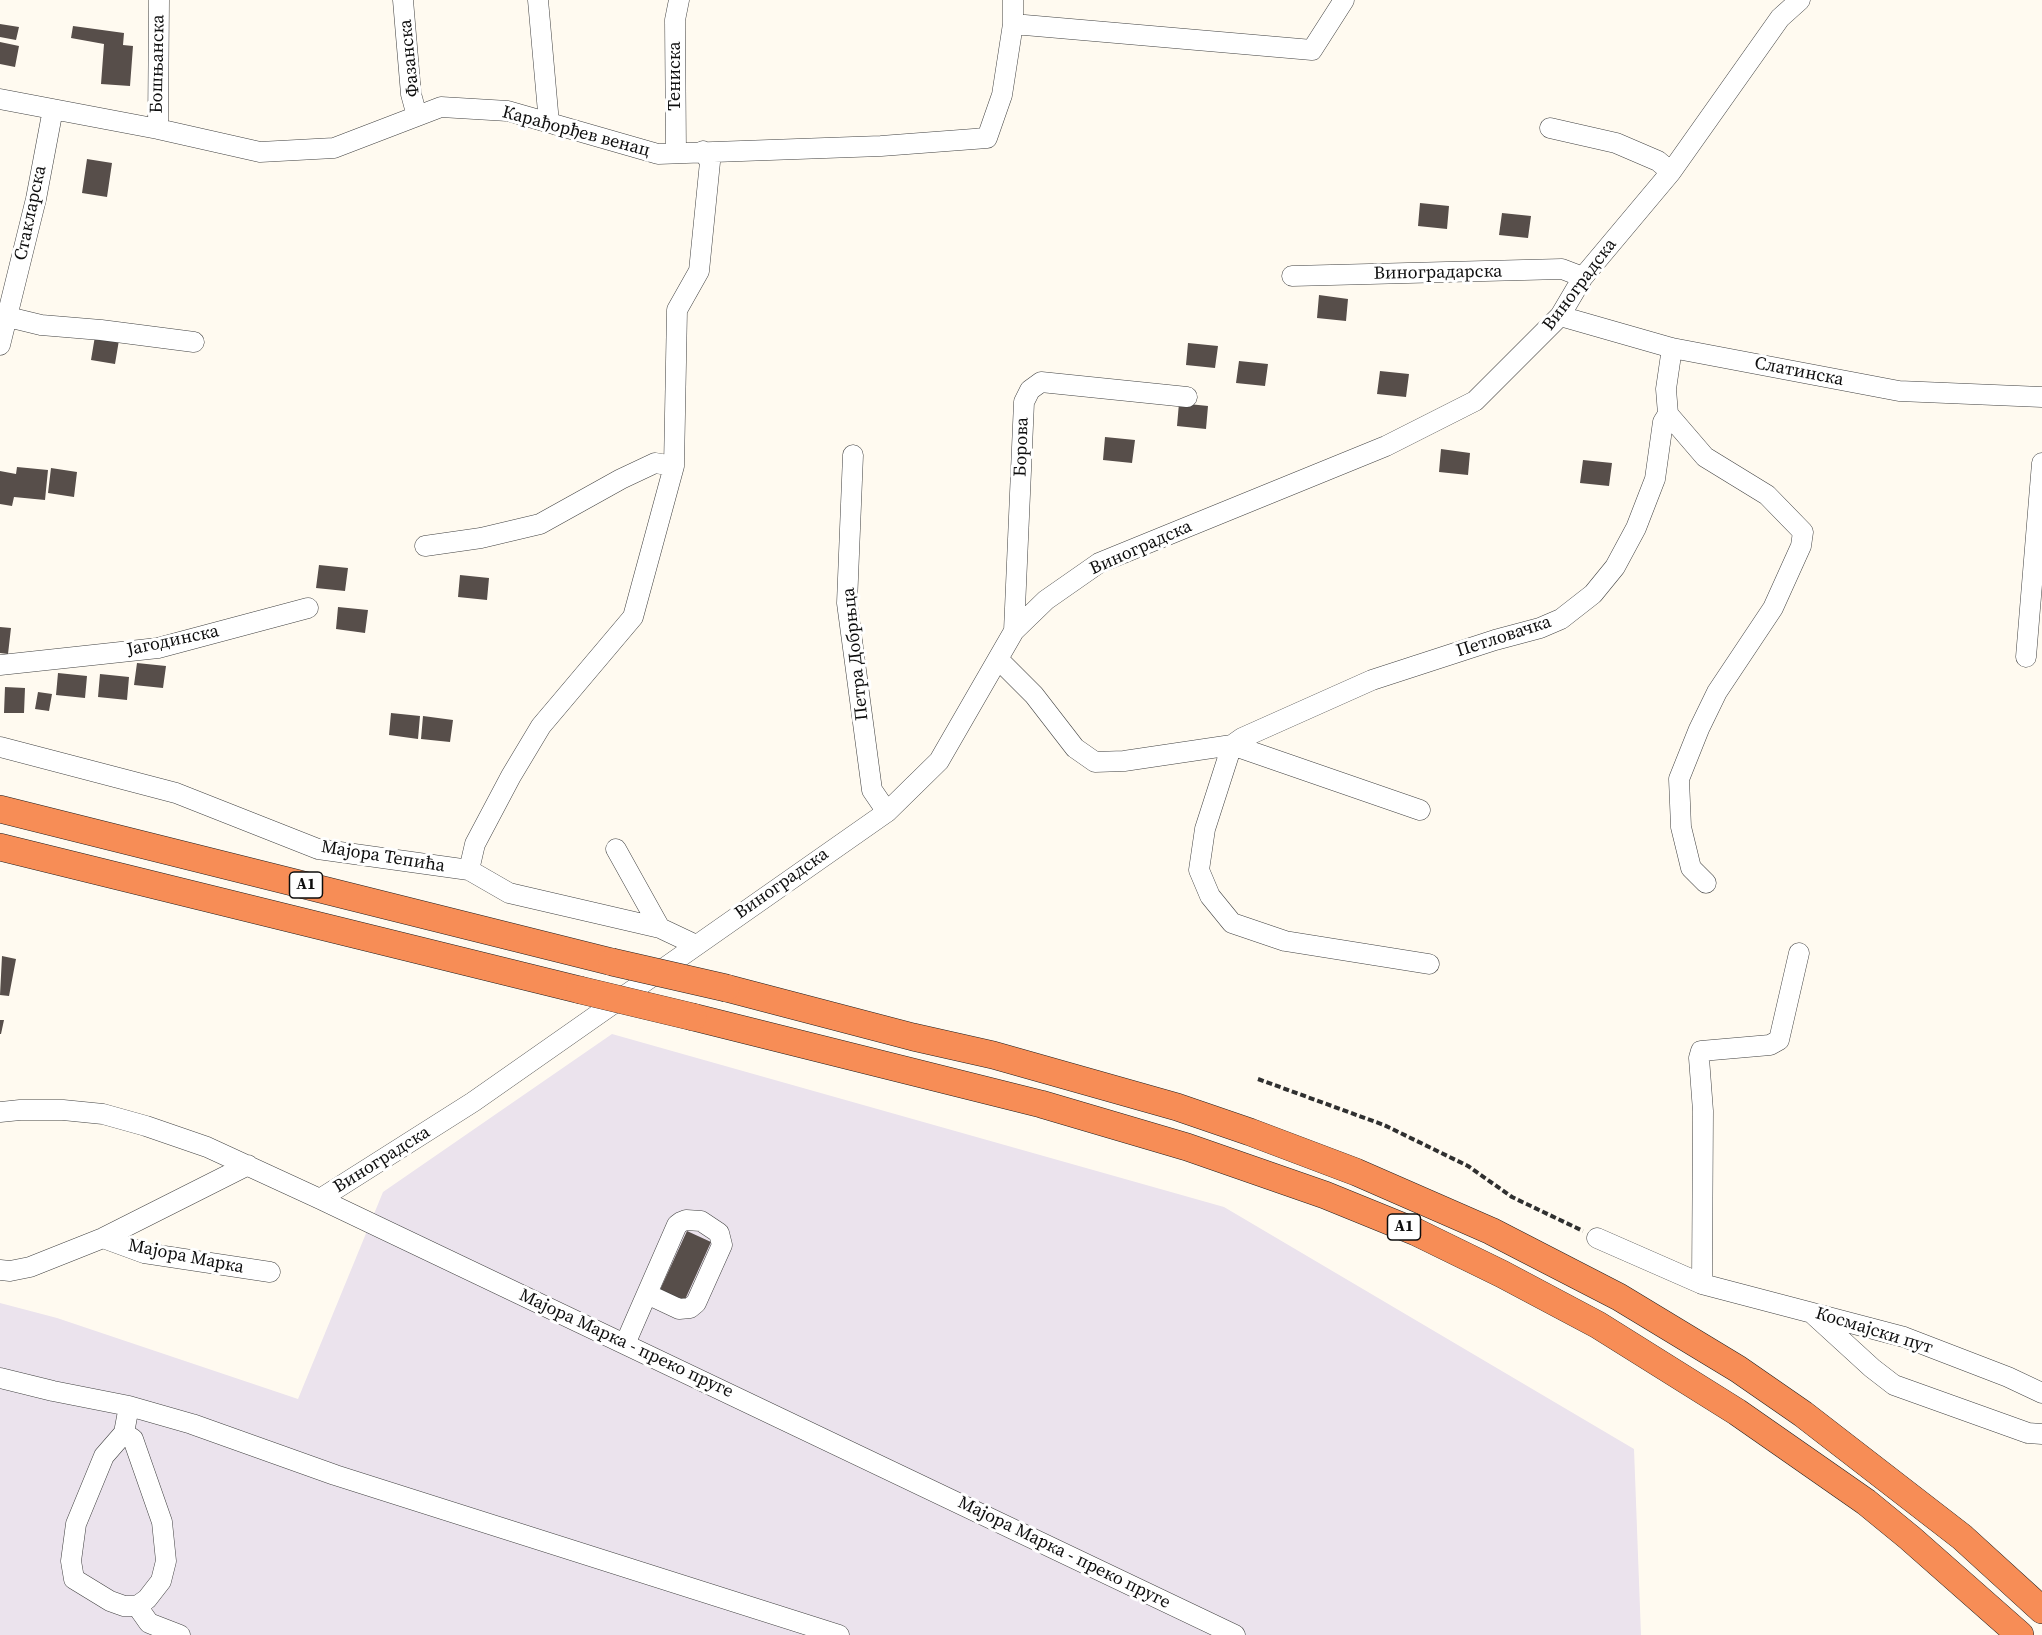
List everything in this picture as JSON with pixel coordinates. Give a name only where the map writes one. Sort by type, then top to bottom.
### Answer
[{"type":"highway","name":"A1","points":[[0,809],[993,1055],[1177,1107],[1367,1176],[1491,1231],[1628,1303],[1738,1369],[1888,1477],[1962,1537],[2042,1610]]},
{"type":"highway","name":"A1","points":[[0,847],[1031,1101],[1155,1137],[1325,1195],[1416,1232],[1502,1274],[1598,1325],[1737,1412],[1866,1503],[1910,1538],[2020,1635]]},
{"type":"street","name":"Бошњанска","points":[[158,129],[159,0]]},
{"type":"street","name":"Фазанска","points":[[403,0],[411,94],[417,116]]},
{"type":"street","points":[[538,0],[549,123]]},
{"type":"street","name":"Тениска","points":[[676,153],[675,20],[679,0]]},
{"type":"street","name":"Карађорђев венац","points":[[0,99],[158,129],[260,152],[334,148],[441,107],[508,111],[657,154],[810,149],[987,138],[1002,94],[1013,24],[1013,0]]},
{"type":"street","points":[[1013,24],[1312,50],[1344,0]]},
{"type":"street","name":"Виноградска","points":[[320,1198],[473,1102],[887,812],[939,761],[1014,631],[1046,600],[1099,563],[1386,446],[1475,401],[1560,316],[1583,277],[1671,172],[1780,18],[1800,0]]},
{"type":"street","name":"Стакларска","points":[[0,345],[36,199],[53,109]]},
{"type":"street","points":[[1550,128],[1616,143],[1658,160],[1671,172]]},
{"type":"street","points":[[470,870],[475,844],[541,726],[633,617],[674,466],[677,310],[699,271],[710,162],[703,151]]},
{"type":"street","name":"Виноградарска","points":[[1292,276],[1562,269],[1583,277]]},
{"type":"street","name":"Слатинска","points":[[1560,316],[1672,348],[1899,391],[2042,397]]},
{"type":"street","points":[[8,317],[41,325],[194,342]]},
{"type":"street","name":"Петловачка","points":[[998,658],[1034,695],[1075,748],[1095,762],[1124,761],[1232,745],[1242,738],[1372,680],[1495,640],[1540,628],[1561,619],[1593,594],[1615,567],[1636,528],[1655,479],[1663,422],[1668,414],[1666,389],[1672,348]]},
{"type":"street","name":"Борова","points":[[1014,631],[1024,402],[1030,390],[1041,382],[1187,397]]},
{"type":"street","points":[[1668,414],[1705,457],[1767,495],[1803,532],[1801,546],[1773,608],[1717,692],[1679,779],[1681,827],[1692,868],[1706,884]]},
{"type":"street","name":"Петра Добрњца","points":[[853,455],[847,603],[872,790],[887,812]]},
{"type":"street","points":[[425,546],[481,538],[540,524],[655,463],[674,466]]},
{"type":"street","points":[[2025,657],[2042,463]]},
{"type":"street","name":"Јагодинска","points":[[0,664],[158,648],[308,608]]},
{"type":"street","points":[[1232,745],[1205,829],[1199,870],[1210,896],[1232,923],[1285,941],[1429,964]]},
{"type":"street","name":"Петловачка","points":[[1232,745],[1420,810]]},
{"type":"street","name":"Мајора Тепића","points":[[0,747],[176,793],[318,849],[470,870],[509,893],[660,928],[696,945]]},
{"type":"street","points":[[616,849],[660,928]]},
{"type":"street","points":[[1702,1284],[1703,1111],[1699,1058],[1701,1051],[1770,1046],[1779,1040],[1799,953]]},
{"type":"street","name":"Мајора Марка - преко пруге","points":[[0,1112],[63,1110],[103,1114],[197,1143],[320,1198],[1235,1635]]},
{"type":"street","name":"Мајора Марка","points":[[0,1270],[10,1271],[30,1267],[103,1238],[248,1165]]},
{"type":"street","points":[[625,1344],[646,1294],[677,1225],[681,1222],[701,1221],[719,1233],[722,1245],[696,1303],[690,1308],[679,1309],[646,1294]]},
{"type":"street","name":"Мајора Марка","points":[[103,1238],[144,1253],[270,1272]]},
{"type":"street","name":"Космајски пут","points":[[1597,1238],[1702,1284],[1904,1337],[2008,1377],[2042,1393]]},
{"type":"street","points":[[1812,1313],[1894,1385],[2028,1433],[2042,1434]]},
{"type":"street","points":[[0,1378],[129,1406],[192,1424],[335,1475],[839,1635]]},
{"type":"street","points":[[124,1432],[133,1439],[162,1522],[166,1561],[161,1581],[147,1599],[137,1606],[124,1606],[110,1601],[74,1579],[71,1562],[76,1524],[104,1456],[124,1432],[129,1406]]},
{"type":"street","points":[[137,1606],[149,1623],[180,1635]]},
{"type":"path","points":[[1258,1079],[1384,1125],[1468,1166],[1512,1197],[1597,1238]]},
{"type":"shaded area","points":[[612,1034],[1224,1207],[1634,1449],[1641,1635],[0,1635],[0,1303],[57,1318],[298,1399],[383,1192]]},
{"type":"building","points":[[0,24],[19,27],[16,40],[0,37]]},
{"type":"building","points":[[73,26],[124,33],[123,45],[133,46],[130,86],[101,84],[104,44],[71,38]]},
{"type":"building","points":[[0,42],[19,46],[15,67],[0,64]]},
{"type":"building","points":[[87,159],[112,163],[107,197],[82,193]]},
{"type":"building","points":[[1420,203],[1449,206],[1447,229],[1418,226]]},
{"type":"building","points":[[1502,213],[1531,216],[1528,238],[1499,235]]},
{"type":"building","points":[[1319,295],[1348,299],[1346,321],[1317,318]]},
{"type":"building","points":[[95,336],[119,340],[115,364],[91,360]]},
{"type":"building","points":[[1188,343],[1218,346],[1215,368],[1186,365]]},
{"type":"building","points":[[1239,361],[1268,364],[1265,386],[1236,383]]},
{"type":"building","points":[[1380,371],[1409,374],[1406,397],[1377,394]]},
{"type":"building","points":[[1179,403],[1208,406],[1206,429],[1177,426]]},
{"type":"building","points":[[1105,437],[1135,440],[1132,463],[1103,460]]},
{"type":"building","points":[[1441,449],[1470,453],[1468,475],[1439,472]]},
{"type":"building","points":[[1583,460],[1612,463],[1609,486],[1580,483]]},
{"type":"building","points":[[17,467],[48,470],[45,500],[14,497],[12,506],[0,504],[0,471],[16,474]]},
{"type":"building","points":[[51,468],[77,472],[74,497],[48,493]]},
{"type":"building","points":[[319,565],[348,568],[345,591],[316,588]]},
{"type":"building","points":[[460,575],[489,578],[487,600],[458,597]]},
{"type":"building","points":[[338,607],[368,610],[365,633],[336,629]]},
{"type":"building","points":[[0,627],[11,628],[8,654],[0,653]]},
{"type":"building","points":[[137,663],[166,666],[163,688],[134,685]]},
{"type":"building","points":[[58,673],[87,676],[85,698],[56,695]]},
{"type":"building","points":[[100,674],[129,677],[127,700],[98,697]]},
{"type":"building","points":[[5,687],[25,688],[24,713],[4,713]]},
{"type":"building","points":[[38,692],[52,694],[49,711],[35,709]]},
{"type":"building","points":[[391,713],[420,716],[418,739],[389,735]]},
{"type":"building","points":[[423,716],[453,720],[450,742],[421,739]]},
{"type":"building","points":[[2,956],[16,959],[9,996],[0,995]]},
{"type":"building","points":[[0,1020],[4,1020],[1,1034],[0,1034]]},
{"type":"building","points":[[687,1231],[711,1242],[683,1304],[659,1292]]}]
